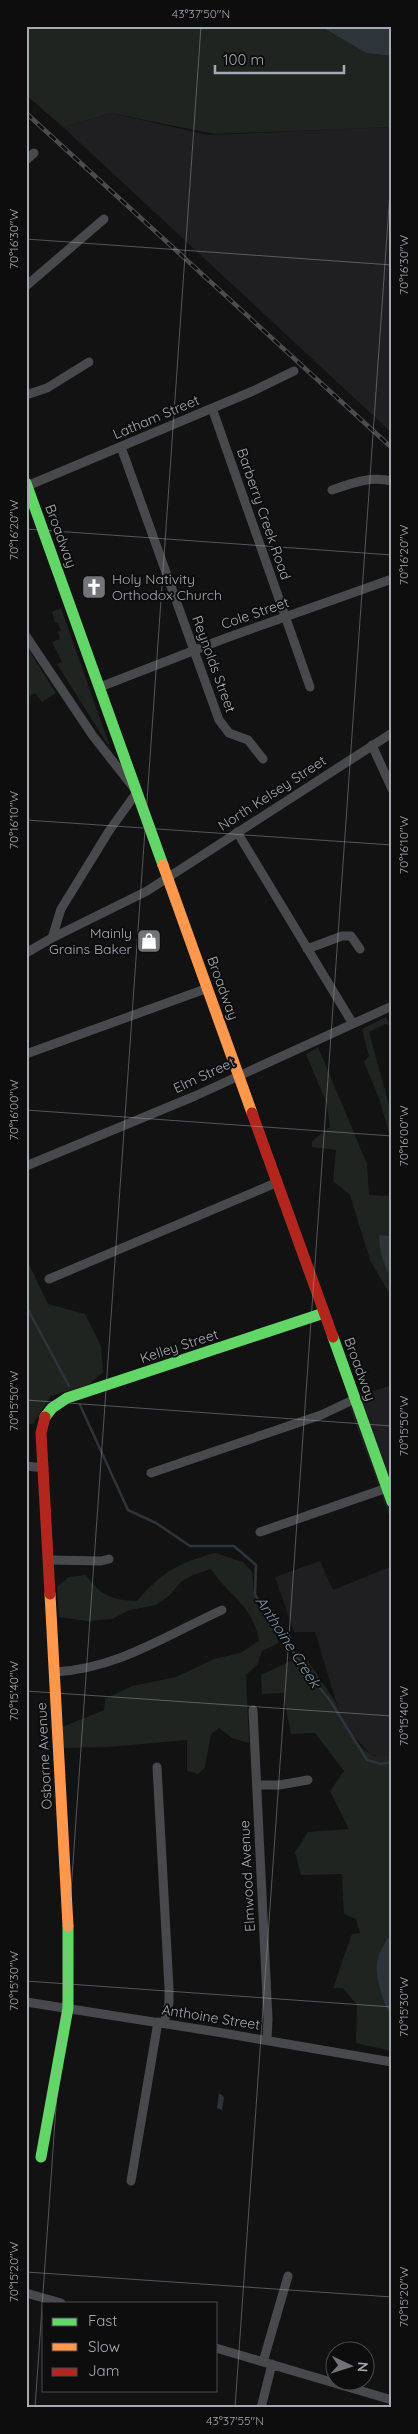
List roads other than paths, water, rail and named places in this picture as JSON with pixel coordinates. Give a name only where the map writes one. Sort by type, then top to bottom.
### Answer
[{"type":"main road","name":"Broadway","points":[[27,485],[355,1399],[387,1480],[392,1502]]},
{"type":"main road","name":"Kelley Street","points":[[47,1413],[52,1407],[67,1398],[324,1313]]},
{"type":"main road","name":"Osborne Avenue","points":[[41,2157],[68,2008],[69,1942],[41,1433],[47,1413]]},
{"type":"street","points":[[26,160],[34,153]]},
{"type":"street","points":[[26,286],[104,219]]},
{"type":"street","points":[[26,395],[47,388],[89,362]]},
{"type":"street","name":"Latham Street","points":[[27,485],[212,408],[294,371]]},
{"type":"street","name":"Barberry Creek Road","points":[[212,408],[310,687]]},
{"type":"street","name":"Reynolds Street","points":[[121,446],[222,724],[229,732],[248,740],[263,759]]},
{"type":"street","points":[[332,490],[361,480],[380,478],[392,481]]},
{"type":"street","name":"Cole Street","points":[[100,687],[195,650],[392,580]]},
{"type":"street","points":[[26,636],[93,736],[137,792],[109,831],[65,902],[56,920],[52,938]]},
{"type":"street","name":"North Kelsey Street","points":[[26,953],[146,891],[392,733]]},
{"type":"street","points":[[372,745],[392,789]]},
{"type":"street","points":[[237,832],[353,1024]]},
{"type":"street","points":[[307,949],[342,936],[351,936],[360,949]]},
{"type":"street","points":[[26,1054],[208,988]]},
{"type":"street","name":"Elm Street","points":[[26,1166],[194,1096],[392,1006]]},
{"type":"street","points":[[49,1280],[278,1182]]},
{"type":"street","points":[[150,1473],[321,1415],[355,1399]]},
{"type":"street","points":[[26,1466],[44,1468]]},
{"type":"street","points":[[260,1532],[387,1480]]},
{"type":"street","points":[[49,1560],[100,1561],[110,1559]]},
{"type":"street","points":[[55,1672],[74,1671],[122,1659],[222,1610]]},
{"type":"street","name":"Elmwood Avenue","points":[[253,1710],[268,2018],[267,2040]]},
{"type":"street","points":[[131,2181],[161,2023],[169,2003],[157,1767]]},
{"type":"street","points":[[257,1784],[279,1785],[308,1780]]},
{"type":"street","name":"Anthoine Street","points":[[26,2002],[392,2062]]},
{"type":"street","points":[[263,2362],[288,2276]]},
{"type":"street","points":[[26,2293],[58,2302]]},
{"type":"street","points":[[218,2349],[392,2400]]},
{"type":"street","points":[[261,2408],[272,2364]]},
{"type":"waterway","name":"Anthoine Creek","points":[[26,1306],[69,1386]]},
{"type":"waterway","name":"Anthoine Creek","points":[[80,1405],[128,1510],[156,1523],[190,1546],[234,1546],[256,1565],[255,1595],[304,1668],[331,1702],[367,1760],[381,1764],[392,1762]]},
{"type":"railway","points":[[26,113],[392,448]]},
{"type":"place","name":"Holy Nativity Orthodox Church","points":[[94,587]]},
{"type":"place","name":"Mainly Grains Baker","points":[[149,941]]}]
